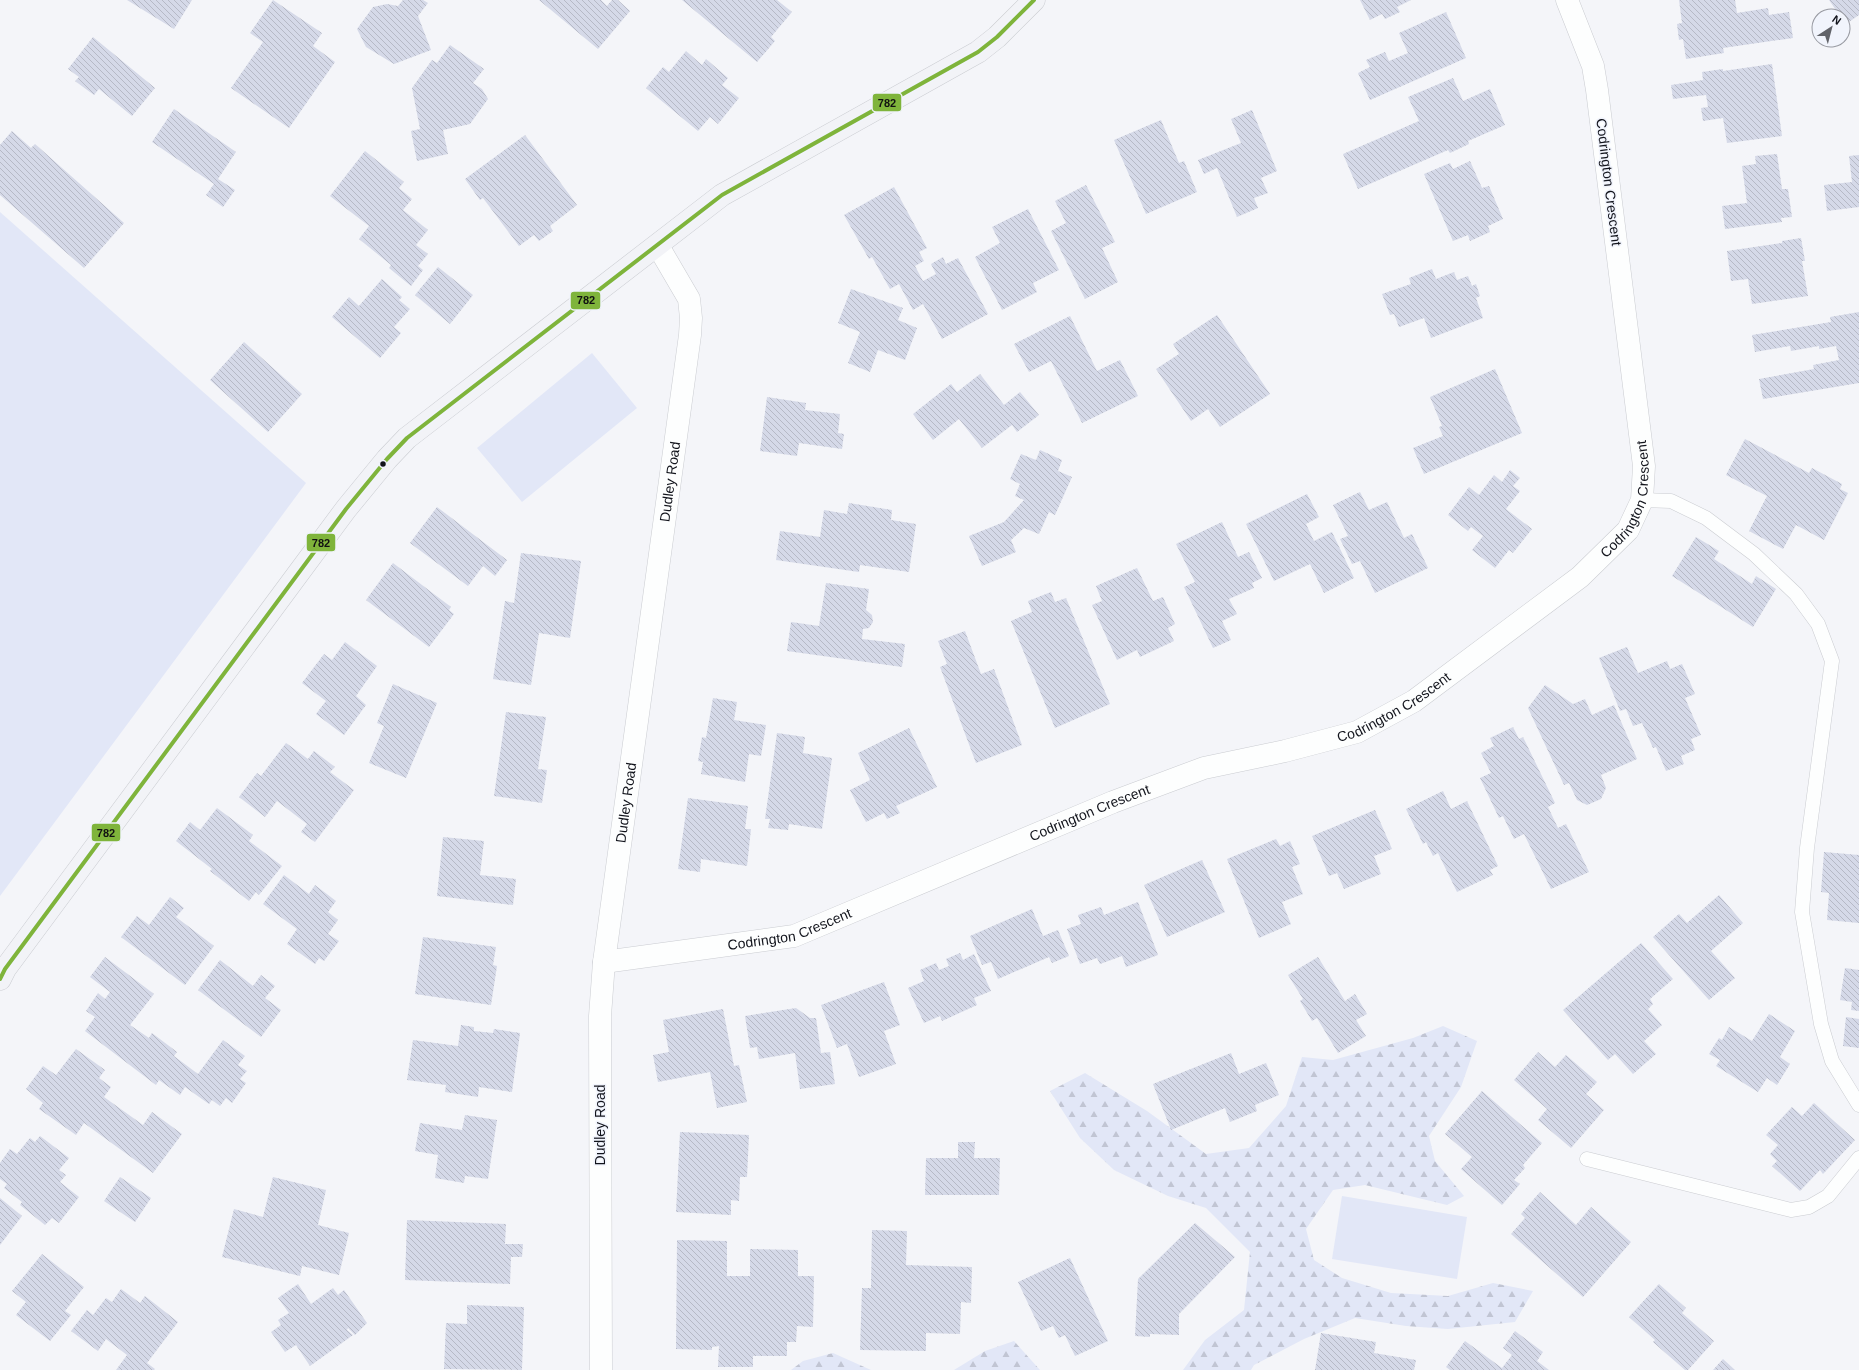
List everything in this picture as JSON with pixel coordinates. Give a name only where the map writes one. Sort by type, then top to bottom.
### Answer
[{"type":"main road","points":[[0,979],[10,963],[346,508],[387,459],[407,438],[658,246],[722,194],[978,52],[997,37],[1034,0]]},
{"type":"street","name":"Codrington Crescent","points":[[604,962],[794,936],[1113,802],[1204,768],[1285,751],[1357,732],[1414,701],[1580,577],[1628,530],[1642,500],[1644,466],[1598,90],[1593,66],[1567,0]]},
{"type":"street","name":"Dudley Road","points":[[601,1370],[600,1016],[604,962],[690,335],[691,318],[689,299],[658,246]]},
{"type":"lane","points":[[1642,500],[1671,501],[1706,518],[1754,554],[1796,594],[1818,624],[1832,661],[1807,848],[1802,912],[1821,1024],[1832,1061],[1859,1105]]},
{"type":"lane","points":[[1586,1159],[1791,1210],[1809,1207],[1828,1196],[1859,1158]]},
{"type":"green space","points":[[0,212],[306,483],[0,896]]},
{"type":"green space","points":[[592,353],[637,408],[522,502],[477,448]]},
{"type":"green space","points":[[1443,1026],[1477,1041],[1461,1087],[1429,1136],[1435,1161],[1464,1196],[1447,1205],[1365,1185],[1333,1190],[1306,1229],[1314,1260],[1342,1278],[1391,1293],[1448,1296],[1493,1283],[1533,1291],[1515,1322],[1448,1329],[1406,1326],[1355,1318],[1304,1339],[1254,1365],[1251,1370],[1183,1370],[1205,1340],[1244,1310],[1250,1252],[1206,1208],[1168,1196],[1114,1170],[1080,1138],[1050,1091],[1085,1073],[1147,1111],[1206,1154],[1249,1148],[1286,1106],[1302,1057],[1333,1060],[1413,1038]]},
{"type":"green space","points":[[1342,1196],[1467,1217],[1457,1279],[1332,1259]]},
{"type":"green space","points":[[1014,1341],[1040,1370],[954,1370],[985,1351]]},
{"type":"green space","points":[[833,1353],[871,1370],[791,1370],[803,1361]]},
{"type":"building","points":[[127,0],[192,0],[174,29]]},
{"type":"building","points":[[273,0],[322,33],[313,46],[335,62],[289,128],[231,88],[263,42],[250,33]]},
{"type":"building","points":[[403,0],[423,0],[428,3],[418,16],[431,50],[394,64],[366,47],[357,29],[373,7],[387,4],[398,6]]},
{"type":"building","points":[[539,0],[601,0],[607,6],[612,0],[618,0],[630,11],[598,49]]},
{"type":"building","points":[[682,0],[777,0],[792,12],[771,37],[775,41],[757,62]]},
{"type":"building","points":[[1360,0],[1411,0],[1397,7],[1400,12],[1385,19],[1382,14],[1370,20]]},
{"type":"building","points":[[1679,0],[1735,0],[1737,13],[1768,8],[1769,15],[1789,12],[1793,38],[1723,48],[1724,53],[1686,59],[1683,39],[1679,40],[1677,24],[1682,23]]},
{"type":"building","points":[[1829,0],[1859,0],[1859,15],[1851,21],[1851,8],[1834,8]]},
{"type":"building","points":[[1446,12],[1466,58],[1370,100],[1358,73],[1370,67],[1366,60],[1385,52],[1389,61],[1408,53],[1399,33]]},
{"type":"building","points":[[93,37],[155,88],[132,116],[99,89],[94,95],[75,81],[79,77],[68,69]]},
{"type":"building","points":[[450,45],[484,69],[473,83],[482,89],[488,99],[470,124],[443,130],[448,154],[417,161],[411,131],[420,129],[412,88],[432,60],[437,63]]},
{"type":"building","points":[[686,51],[702,65],[706,59],[728,78],[722,85],[739,98],[718,124],[710,117],[698,131],[646,88],[663,67],[669,72]]},
{"type":"building","points":[[1772,64],[1782,136],[1727,143],[1723,118],[1703,121],[1701,108],[1708,107],[1706,95],[1673,99],[1671,85],[1703,80],[1702,72],[1723,69],[1723,71]]},
{"type":"building","points":[[1453,78],[1463,101],[1490,89],[1505,125],[1468,141],[1469,144],[1450,153],[1448,150],[1358,189],[1343,154],[1419,121],[1408,97]]},
{"type":"building","points":[[174,109],[236,152],[218,179],[235,190],[223,207],[206,195],[214,184],[152,142]]},
{"type":"building","points":[[1252,110],[1277,171],[1261,178],[1268,193],[1254,198],[1258,208],[1237,217],[1217,168],[1204,174],[1198,160],[1241,143],[1231,119]]},
{"type":"building","points":[[1161,120],[1179,163],[1184,161],[1197,192],[1146,214],[1114,140]]},
{"type":"building","points":[[12,131],[31,148],[35,144],[124,223],[84,268],[0,195],[0,145]]},
{"type":"building","points":[[525,135],[577,205],[550,226],[553,231],[539,241],[534,235],[519,246],[483,198],[480,200],[465,179]]},
{"type":"building","points":[[365,151],[404,182],[399,188],[412,199],[403,210],[428,230],[416,245],[428,254],[418,266],[423,270],[411,286],[389,268],[391,265],[359,239],[369,226],[330,196]]},
{"type":"building","points":[[1777,154],[1782,189],[1788,189],[1792,217],[1781,218],[1782,222],[1725,229],[1722,206],[1747,203],[1742,166],[1756,164],[1755,156]]},
{"type":"building","points":[[1859,155],[1859,207],[1827,211],[1824,185],[1852,182],[1849,156]]},
{"type":"building","points":[[1470,161],[1482,188],[1489,186],[1503,219],[1488,226],[1490,232],[1470,241],[1468,235],[1453,241],[1424,174],[1450,163],[1453,169]]},
{"type":"building","points":[[1086,185],[1115,242],[1102,248],[1118,282],[1085,299],[1051,231],[1066,223],[1055,201]]},
{"type":"building","points":[[894,187],[927,248],[919,252],[924,261],[915,266],[923,281],[936,274],[931,264],[943,257],[946,264],[958,258],[988,314],[942,339],[923,304],[913,310],[899,284],[890,289],[872,257],[869,259],[844,215]]},
{"type":"building","points":[[1028,209],[1059,270],[1033,283],[1037,292],[1002,310],[975,257],[1000,243],[992,227]]},
{"type":"building","points":[[1801,238],[1805,261],[1802,261],[1808,296],[1752,304],[1748,279],[1731,281],[1727,251],[1782,243],[1782,241]]},
{"type":"building","points":[[438,267],[473,295],[450,324],[415,295]]},
{"type":"building","points":[[1432,269],[1436,279],[1454,272],[1457,280],[1468,276],[1472,286],[1476,284],[1480,296],[1476,298],[1483,318],[1431,338],[1424,318],[1399,327],[1394,314],[1390,315],[1382,294],[1411,284],[1409,278]]},
{"type":"building","points":[[382,279],[402,297],[399,300],[410,309],[394,327],[401,333],[380,358],[332,317],[349,297],[359,306]]},
{"type":"building","points":[[851,289],[903,308],[898,320],[917,328],[905,360],[878,350],[870,372],[848,363],[860,332],[838,323]]},
{"type":"building","points":[[1859,312],[1859,383],[1763,399],[1759,379],[1814,369],[1813,365],[1839,360],[1836,346],[1819,349],[1819,346],[1791,351],[1790,346],[1755,352],[1752,335],[1831,322],[1830,317]]},
{"type":"building","points":[[1217,315],[1270,394],[1220,427],[1208,409],[1191,421],[1156,369],[1179,354],[1173,344]]},
{"type":"building","points":[[1070,316],[1097,371],[1120,360],[1138,396],[1082,423],[1051,361],[1029,372],[1014,344]]},
{"type":"building","points":[[244,342],[302,394],[268,432],[210,380]]},
{"type":"building","points":[[1495,369],[1522,433],[1424,474],[1413,448],[1443,436],[1439,427],[1442,426],[1430,397]]},
{"type":"building","points":[[980,374],[1004,405],[1020,392],[1039,415],[1017,432],[1012,425],[982,448],[959,419],[933,440],[913,414],[951,384],[957,392]]},
{"type":"building","points":[[767,397],[806,403],[805,410],[840,414],[838,433],[844,434],[842,449],[799,443],[797,456],[760,451]]},
{"type":"building","points":[[1745,439],[1809,473],[1812,468],[1842,484],[1840,489],[1848,493],[1824,540],[1796,525],[1783,549],[1749,531],[1767,496],[1726,475]]},
{"type":"building","points":[[1040,450],[1062,460],[1058,471],[1072,477],[1055,515],[1049,512],[1039,534],[1024,528],[1011,540],[1016,552],[982,566],[969,536],[1004,522],[1024,500],[1015,496],[1020,484],[1010,479],[1021,454],[1036,460]]},
{"type":"building","points":[[1510,470],[1520,478],[1513,486],[1520,491],[1506,509],[1532,529],[1513,553],[1509,550],[1495,568],[1472,550],[1483,536],[1471,527],[1468,531],[1448,515],[1469,487],[1479,495],[1494,475],[1502,482]]},
{"type":"building","points":[[1360,492],[1369,510],[1387,502],[1404,538],[1412,534],[1428,568],[1375,593],[1360,561],[1352,564],[1340,539],[1348,536],[1333,505]]},
{"type":"building","points":[[1307,494],[1319,517],[1306,524],[1314,541],[1332,532],[1354,578],[1324,593],[1310,564],[1274,581],[1246,524]]},
{"type":"building","points":[[849,503],[892,510],[891,520],[916,524],[909,572],[860,565],[859,572],[776,560],[780,531],[820,537],[824,510],[847,514]]},
{"type":"building","points":[[437,507],[507,560],[495,576],[483,566],[468,586],[410,543]]},
{"type":"building","points":[[1222,522],[1238,557],[1249,552],[1262,578],[1252,583],[1254,588],[1229,599],[1237,614],[1222,621],[1231,640],[1213,648],[1184,587],[1195,582],[1176,544]]},
{"type":"building","points":[[1696,537],[1719,551],[1714,559],[1752,584],[1756,576],[1776,589],[1753,627],[1672,576]]},
{"type":"building","points":[[521,553],[581,561],[570,638],[539,633],[531,685],[493,679],[505,601],[514,603]]},
{"type":"building","points":[[393,563],[451,607],[449,610],[454,614],[429,647],[366,600]]},
{"type":"building","points":[[1137,568],[1153,601],[1163,597],[1175,624],[1168,628],[1174,641],[1140,657],[1137,650],[1117,660],[1092,605],[1102,601],[1096,586]]},
{"type":"building","points":[[826,583],[869,589],[866,610],[872,615],[873,622],[869,628],[863,629],[862,639],[905,644],[902,667],[787,651],[791,622],[819,626]]},
{"type":"building","points":[[1051,592],[1055,602],[1066,598],[1110,704],[1055,728],[1011,621],[1032,612],[1028,601]]},
{"type":"building","points":[[965,631],[981,674],[994,669],[1022,745],[976,763],[940,667],[947,664],[938,641]]},
{"type":"building","points":[[345,642],[377,666],[356,696],[366,705],[344,735],[316,714],[326,701],[302,683],[324,654],[332,660]]},
{"type":"building","points":[[1627,647],[1638,673],[1667,661],[1670,669],[1682,664],[1695,694],[1685,698],[1701,735],[1691,739],[1695,750],[1681,756],[1684,764],[1666,771],[1656,747],[1653,748],[1642,723],[1633,726],[1626,709],[1620,711],[1599,658]]},
{"type":"building","points":[[393,684],[437,703],[406,778],[369,763],[384,726],[377,723]]},
{"type":"building","points":[[1545,685],[1573,704],[1585,699],[1592,715],[1614,705],[1637,759],[1601,775],[1606,788],[1601,799],[1587,805],[1577,800],[1569,783],[1564,785],[1528,708]]},
{"type":"building","points":[[713,698],[737,702],[734,720],[766,725],[761,756],[749,754],[745,782],[701,774],[703,762],[698,761],[702,737],[706,738]]},
{"type":"building","points":[[506,712],[546,717],[538,769],[547,770],[542,803],[494,796]]},
{"type":"building","points":[[1513,727],[1519,739],[1523,737],[1555,803],[1548,807],[1558,828],[1566,824],[1589,872],[1551,889],[1524,834],[1514,839],[1503,816],[1499,818],[1480,778],[1491,773],[1481,753],[1494,746],[1490,738]]},
{"type":"building","points":[[909,728],[937,787],[896,806],[900,813],[887,819],[884,813],[866,822],[850,790],[870,780],[858,753]]},
{"type":"building","points":[[777,733],[805,737],[803,753],[832,758],[822,829],[789,824],[788,830],[768,828],[770,819],[765,819]]},
{"type":"building","points":[[286,743],[308,759],[314,751],[335,767],[330,772],[354,790],[315,842],[301,832],[307,824],[277,801],[265,817],[239,797],[257,773],[261,776]]},
{"type":"building","points":[[1443,791],[1451,809],[1467,801],[1498,866],[1490,870],[1493,875],[1457,892],[1438,853],[1433,856],[1426,842],[1423,844],[1406,809]]},
{"type":"building","points":[[688,798],[748,806],[745,829],[751,829],[747,866],[701,859],[700,872],[678,869]]},
{"type":"building","points":[[217,808],[253,835],[249,841],[282,866],[259,895],[256,892],[249,901],[210,871],[212,869],[176,841],[190,822],[200,830]]},
{"type":"building","points":[[1375,810],[1392,849],[1374,856],[1381,874],[1344,889],[1337,873],[1329,876],[1312,836]]},
{"type":"building","points":[[443,837],[484,841],[480,875],[516,879],[513,905],[437,896]]},
{"type":"building","points":[[1276,839],[1280,846],[1290,841],[1300,864],[1292,867],[1303,894],[1282,902],[1291,924],[1259,938],[1227,859]]},
{"type":"building","points":[[1824,852],[1859,855],[1859,923],[1827,920],[1829,893],[1821,892]]},
{"type":"building","points":[[1202,860],[1225,912],[1167,937],[1144,885]]},
{"type":"building","points":[[284,875],[309,894],[315,885],[336,901],[328,912],[338,920],[328,934],[339,941],[324,961],[319,958],[315,964],[287,944],[297,929],[263,904]]},
{"type":"building","points":[[1719,895],[1743,923],[1711,951],[1735,978],[1709,1000],[1653,937],[1679,914],[1687,923]]},
{"type":"building","points":[[170,897],[184,908],[176,917],[214,946],[185,985],[121,937],[137,916],[149,925]]},
{"type":"building","points":[[1138,902],[1158,955],[1126,967],[1122,956],[1100,964],[1097,958],[1080,964],[1067,929],[1081,924],[1078,915],[1101,907],[1104,915]]},
{"type":"building","points":[[1032,909],[1043,936],[1058,930],[1069,956],[1052,963],[1049,957],[998,979],[991,962],[982,965],[970,936]]},
{"type":"building","points":[[423,937],[496,947],[493,965],[497,966],[491,1005],[415,994]]},
{"type":"building","points":[[1641,943],[1673,979],[1650,999],[1653,1004],[1648,1009],[1662,1025],[1644,1041],[1656,1054],[1633,1074],[1615,1054],[1608,1060],[1563,1010]]},
{"type":"building","points":[[960,953],[963,960],[974,954],[991,991],[974,998],[977,1005],[942,1021],[940,1016],[924,1023],[908,988],[924,981],[920,970],[936,963],[939,970],[949,966],[946,959]]},
{"type":"building","points":[[105,957],[154,994],[130,1025],[149,1038],[152,1033],[177,1052],[174,1056],[198,1074],[223,1040],[245,1056],[238,1065],[247,1071],[240,1079],[246,1083],[232,1103],[226,1098],[220,1106],[212,1100],[209,1104],[185,1087],[180,1095],[159,1080],[156,1085],[85,1031],[95,1017],[86,1011],[98,993],[105,999],[110,992],[90,977]]},
{"type":"building","points":[[1318,957],[1345,1001],[1355,994],[1367,1014],[1356,1020],[1366,1036],[1338,1053],[1317,1018],[1312,1021],[1300,1001],[1303,999],[1288,975]]},
{"type":"building","points":[[220,960],[253,986],[261,975],[275,986],[265,998],[281,1010],[261,1037],[198,990]]},
{"type":"building","points":[[1845,968],[1859,970],[1859,1011],[1851,1010],[1852,1002],[1840,1000]]},
{"type":"building","points":[[884,982],[900,1025],[884,1031],[896,1064],[859,1077],[847,1044],[837,1048],[821,1005]]},
{"type":"building","points":[[796,1008],[810,1018],[816,1018],[821,1053],[830,1052],[835,1084],[800,1089],[795,1053],[759,1059],[757,1047],[750,1048],[745,1016]]},
{"type":"building","points":[[723,1009],[734,1066],[739,1065],[747,1102],[717,1108],[710,1072],[658,1082],[653,1055],[669,1052],[663,1020]]},
{"type":"building","points":[[1769,1014],[1795,1031],[1780,1057],[1790,1064],[1777,1085],[1767,1078],[1758,1092],[1716,1066],[1720,1060],[1709,1054],[1719,1038],[1722,1040],[1729,1027],[1752,1041]]},
{"type":"building","points":[[1846,1017],[1859,1019],[1859,1048],[1843,1046]]},
{"type":"building","points":[[461,1025],[474,1027],[474,1031],[493,1033],[494,1029],[520,1033],[512,1092],[479,1087],[478,1097],[445,1092],[446,1085],[407,1080],[413,1040],[458,1046]]},
{"type":"building","points":[[76,1049],[105,1070],[99,1078],[111,1087],[104,1097],[143,1125],[152,1112],[182,1134],[153,1173],[84,1123],[76,1135],[39,1109],[43,1103],[26,1089],[43,1066],[56,1075]]},
{"type":"building","points":[[1538,1052],[1555,1067],[1566,1055],[1597,1082],[1586,1094],[1604,1110],[1571,1148],[1538,1120],[1547,1109],[1514,1080]]},
{"type":"building","points":[[1231,1053],[1239,1074],[1266,1063],[1279,1095],[1255,1105],[1257,1111],[1230,1122],[1225,1108],[1171,1130],[1153,1084]]},
{"type":"building","points":[[1482,1091],[1542,1143],[1523,1165],[1525,1168],[1514,1180],[1520,1184],[1502,1205],[1461,1169],[1472,1157],[1445,1134]]},
{"type":"building","points":[[1814,1103],[1855,1140],[1823,1174],[1820,1170],[1800,1191],[1772,1166],[1777,1161],[1770,1154],[1778,1145],[1766,1135],[1792,1107],[1802,1116]]},
{"type":"building","points":[[465,1115],[497,1120],[488,1179],[465,1176],[464,1183],[435,1178],[438,1155],[415,1151],[420,1123],[462,1130]]},
{"type":"building","points":[[680,1132],[749,1135],[747,1177],[740,1177],[739,1201],[731,1200],[731,1215],[676,1212]]},
{"type":"building","points":[[40,1136],[69,1158],[59,1170],[66,1175],[60,1182],[79,1197],[59,1223],[52,1218],[45,1225],[20,1205],[22,1202],[4,1188],[7,1184],[0,1179],[0,1163],[10,1149],[17,1154],[30,1138],[35,1142]]},
{"type":"building","points":[[958,1142],[975,1142],[974,1158],[1000,1158],[999,1195],[925,1195],[926,1158],[958,1158]]},
{"type":"building","points":[[120,1177],[151,1198],[135,1222],[104,1201]]},
{"type":"building","points":[[273,1177],[326,1190],[318,1225],[349,1233],[339,1275],[302,1266],[300,1276],[222,1257],[234,1209],[263,1217]]},
{"type":"building","points":[[1540,1192],[1576,1225],[1591,1207],[1631,1242],[1583,1297],[1511,1234],[1525,1218],[1521,1214]]},
{"type":"building","points":[[0,1198],[22,1216],[0,1245]]},
{"type":"building","points":[[407,1220],[506,1224],[505,1244],[523,1244],[522,1257],[511,1257],[510,1284],[405,1280]]},
{"type":"building","points":[[1195,1223],[1235,1257],[1179,1314],[1179,1335],[1150,1334],[1150,1337],[1135,1336],[1138,1279]]},
{"type":"building","points":[[872,1230],[907,1231],[906,1265],[972,1267],[971,1303],[961,1302],[960,1334],[926,1333],[926,1351],[860,1350],[862,1288],[871,1288]]},
{"type":"building","points":[[677,1240],[727,1241],[727,1276],[750,1276],[750,1249],[798,1250],[798,1276],[814,1276],[813,1327],[797,1326],[796,1342],[787,1342],[787,1356],[753,1356],[753,1367],[718,1367],[719,1346],[712,1347],[712,1350],[676,1349]]},
{"type":"building","points":[[42,1254],[84,1287],[65,1311],[71,1315],[50,1341],[16,1315],[26,1302],[12,1291]]},
{"type":"building","points":[[1070,1258],[1108,1341],[1075,1356],[1065,1335],[1059,1338],[1053,1326],[1041,1331],[1018,1282]]},
{"type":"building","points":[[298,1284],[311,1304],[333,1288],[338,1295],[344,1290],[367,1323],[355,1335],[348,1328],[347,1330],[353,1335],[310,1366],[296,1345],[285,1352],[271,1332],[281,1325],[278,1320],[289,1313],[278,1298]]},
{"type":"building","points":[[1659,1284],[1686,1308],[1682,1313],[1714,1341],[1688,1370],[1685,1370],[1653,1342],[1655,1340],[1629,1317]]},
{"type":"building","points":[[121,1289],[140,1303],[145,1296],[178,1322],[147,1363],[155,1369],[154,1370],[116,1370],[127,1355],[106,1339],[98,1351],[71,1331],[87,1310],[93,1315],[106,1298],[112,1302]]},
{"type":"building","points":[[467,1305],[524,1307],[522,1370],[444,1369],[446,1323],[467,1324]]},
{"type":"building","points":[[1515,1331],[1543,1352],[1537,1361],[1549,1370],[1450,1370],[1446,1367],[1465,1341],[1502,1368],[1512,1355],[1503,1348]]},
{"type":"building","points":[[1321,1333],[1376,1342],[1374,1353],[1416,1360],[1414,1370],[1315,1370]]},
{"type":"building","points":[[1723,1359],[1735,1370],[1713,1370]]},
{"type":"transit line","name":"782","points":[[0,979],[5,969],[346,509],[387,459],[407,438],[722,195],[978,52],[997,37],[1034,0]]}]
